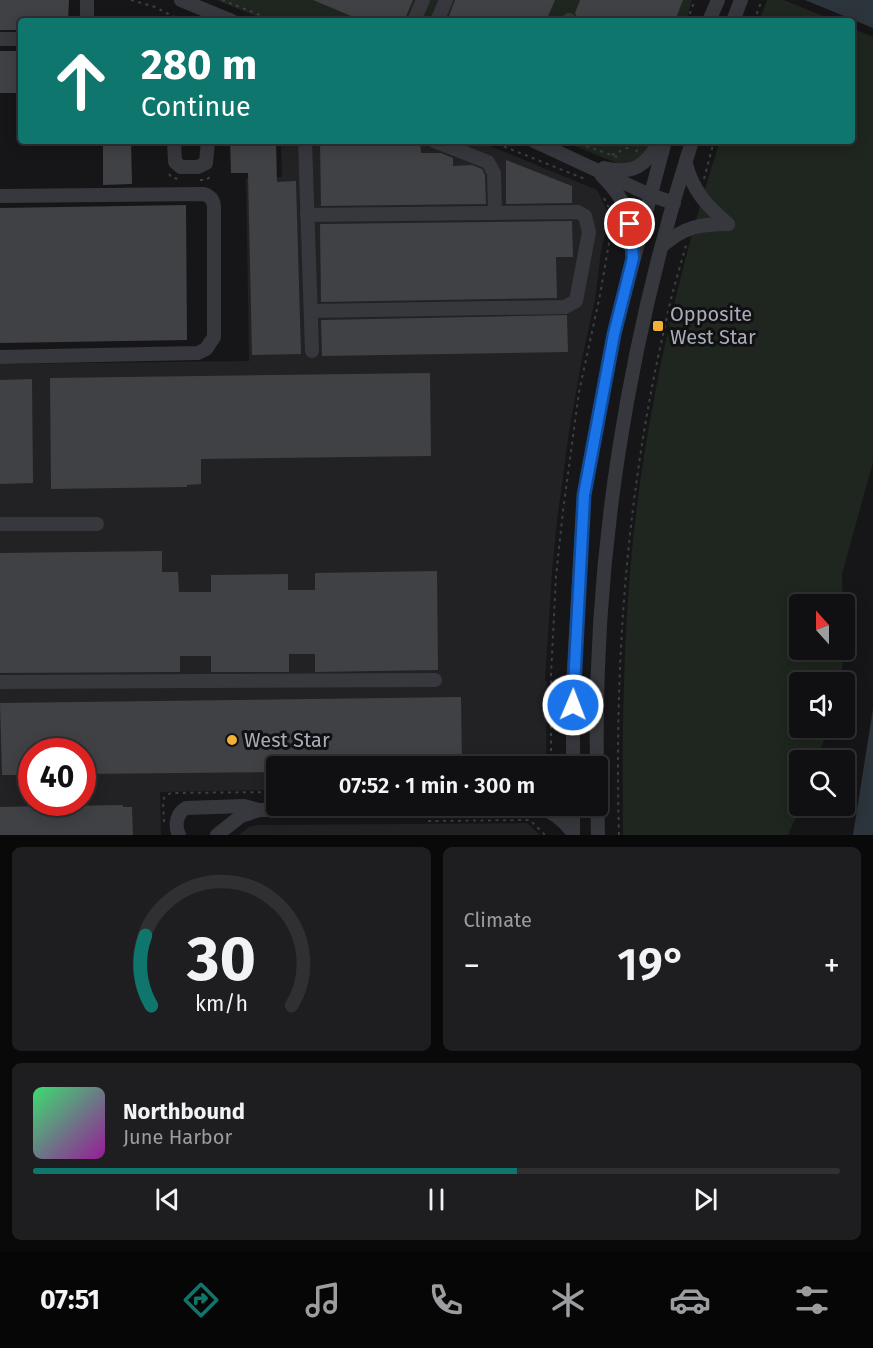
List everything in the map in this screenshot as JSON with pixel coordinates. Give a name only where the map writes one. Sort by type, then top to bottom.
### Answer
[{"type":"street","points":[[87,0],[87,18]]},
{"type":"street","points":[[181,0],[216,18]]},
{"type":"street","points":[[415,18],[423,0]]},
{"type":"street","points":[[438,18],[446,0]]},
{"type":"street","points":[[710,18],[718,0]]},
{"type":"street","points":[[734,18],[741,0]]},
{"type":"street","points":[[0,39],[18,39]]},
{"type":"street","points":[[174,144],[175,162],[181,168],[198,167],[206,163],[208,144]]},
{"type":"street","points":[[304,144],[312,351]]},
{"type":"street","points":[[442,144],[488,162],[494,173],[495,212]]},
{"type":"street","points":[[541,144],[578,161],[614,170],[634,169],[643,165],[658,144]]},
{"type":"street","points":[[573,756],[573,684],[584,495],[614,334],[664,144]]},
{"type":"street","points":[[597,756],[600,618],[612,498],[631,378],[662,246],[691,144]]},
{"type":"street","points":[[578,161],[591,175],[616,190],[627,209],[633,258]]},
{"type":"street","points":[[662,246],[675,235],[692,227],[704,224],[728,224],[699,195],[691,181],[685,162]]},
{"type":"street","points":[[591,175],[674,203]]},
{"type":"street","points":[[0,196],[204,194],[214,202],[214,337],[206,350],[198,353],[0,357]]},
{"type":"street","points":[[307,215],[578,212],[585,216],[589,232],[576,301],[565,306],[311,311]]},
{"type":"street","points":[[0,524],[97,524]]},
{"type":"street","points":[[0,682],[435,680]]},
{"type":"street","points":[[179,835],[178,815],[186,808],[244,806],[266,810]]},
{"type":"street","points":[[217,835],[241,816],[259,810]]},
{"type":"street","points":[[557,816],[573,834]]},
{"type":"street","points":[[573,816],[573,834]]},
{"type":"street","points":[[598,816],[598,835]]},
{"type":"path","points":[[131,0],[155,7],[176,18]]},
{"type":"path","points":[[222,0],[267,18]]},
{"type":"path","points":[[688,18],[695,0]]},
{"type":"path","points":[[755,18],[762,0]]},
{"type":"path","points":[[499,144],[591,175]]},
{"type":"path","points":[[580,144],[621,159]]},
{"type":"path","points":[[611,155],[635,144]]},
{"type":"path","points":[[699,195],[713,144]]},
{"type":"path","points":[[603,195],[614,217]]},
{"type":"path","points":[[551,756],[552,653],[563,511],[579,392],[600,295],[614,210]]},
{"type":"path","points":[[619,835],[617,716],[629,538],[646,422],[667,316],[692,227]]},
{"type":"path","points":[[163,807],[164,826]]},
{"type":"path","points":[[424,821],[530,820],[545,835]]},
{"type":"shaded area","points":[[216,0],[692,0],[687,18],[261,18]]},
{"type":"shaded area","points":[[767,0],[784,0],[828,18],[760,18]]},
{"type":"shaded area","points":[[805,0],[873,0],[873,28],[855,21],[855,18],[849,18]]},
{"type":"shaded area","points":[[855,29],[873,37],[873,462],[842,574],[843,594],[789,594],[789,660],[843,660],[843,664],[841,672],[789,672],[789,738],[825,738],[820,750],[789,750],[789,816],[797,816],[788,835],[623,835],[624,687],[633,540],[656,389],[691,238],[719,144],[855,144]]},
{"type":"shaded area","points":[[281,144],[485,144],[597,190],[610,216],[601,251],[595,300],[569,432],[557,521],[545,681],[547,681],[546,756],[266,756],[266,790],[160,792],[161,835],[0,835],[0,364],[249,361],[246,178],[282,177]]},
{"type":"shaded area","points":[[570,144],[650,144],[647,156],[622,165]]},
{"type":"shaded area","points":[[873,709],[873,835],[853,835]]},
{"type":"shaded area","points":[[527,823],[540,835],[239,835],[249,827],[257,825]]},
{"type":"building","points":[[0,0],[69,0],[68,18],[18,18],[18,30],[0,30]]},
{"type":"building","points":[[313,0],[413,0],[405,18],[356,18]]},
{"type":"building","points":[[455,0],[555,0],[547,18],[448,18]]},
{"type":"building","points":[[580,0],[683,0],[676,18],[577,18],[575,13]]},
{"type":"building","points":[[0,51],[18,51],[18,93],[0,93]]},
{"type":"building","points":[[103,144],[131,144],[132,184],[103,185]]},
{"type":"building","points":[[230,144],[276,144],[277,182],[296,181],[301,354],[252,355],[248,173],[231,173]]},
{"type":"building","points":[[320,144],[420,144],[421,153],[441,153],[453,158],[453,166],[472,165],[482,169],[485,175],[486,204],[321,206]]},
{"type":"building","points":[[506,160],[572,186],[572,203],[506,204]]},
{"type":"building","points":[[186,205],[187,340],[0,343],[0,208]]},
{"type":"building","points":[[572,221],[573,257],[556,257],[557,298],[321,302],[320,224]]},
{"type":"building","points":[[567,315],[568,352],[322,356],[321,320]]},
{"type":"building","points":[[430,373],[431,456],[201,459],[201,484],[187,485],[187,487],[51,489],[50,378]]},
{"type":"building","points":[[32,379],[33,483],[0,484],[0,380]]},
{"type":"building","points":[[162,551],[162,572],[178,572],[179,592],[211,592],[211,575],[288,574],[288,590],[315,590],[315,573],[437,571],[438,670],[315,672],[315,654],[289,654],[289,672],[211,672],[211,656],[180,656],[180,672],[0,673],[0,553]]},
{"type":"building","name":"West Star","points":[[461,697],[462,756],[266,756],[266,772],[96,774],[96,738],[18,738],[18,775],[2,775],[0,703]]},
{"type":"building","points":[[96,805],[123,805],[123,807],[132,807],[133,835],[0,835],[0,807],[18,807],[18,816],[96,816]]},
{"type":"place","name":"Opposite West Star","points":[[658,326]]},
{"type":"place","name":"West Star","points":[[232,740]]},
{"type":"route","points":[[573,705],[584,495],[614,334],[633,258],[630,224]]}]
